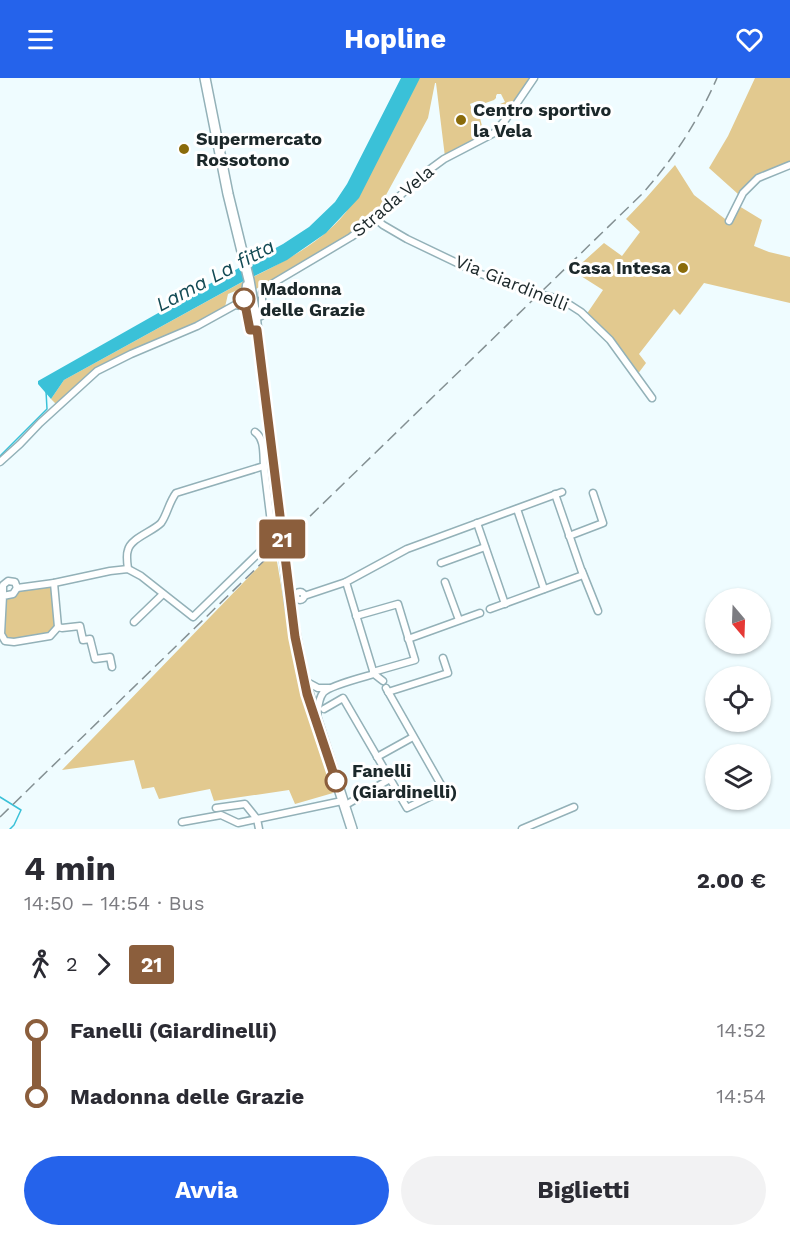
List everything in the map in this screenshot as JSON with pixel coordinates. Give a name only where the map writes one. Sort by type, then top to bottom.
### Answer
[{"type":"main road","points":[[205,78],[256,318],[290,606],[304,680],[352,829]]},
{"type":"street","name":"Strada Vela","points":[[256,318],[262,314],[262,293],[265,288],[351,237],[376,219],[429,170],[444,159],[494,132],[506,119],[534,78]]},
{"type":"street","points":[[729,220],[743,193],[758,177],[790,165]]},
{"type":"street","name":"Via Giardinelli","points":[[376,219],[407,239],[478,273],[542,295],[555,297],[581,312],[610,340],[652,398]]},
{"type":"street","points":[[249,280],[243,296],[250,330],[257,330]]},
{"type":"street","points":[[0,462],[97,371],[197,326],[235,305],[242,306],[246,310]]},
{"type":"street","points":[[3,596],[13,594],[17,588],[54,583],[111,570],[128,569],[141,576],[193,617],[273,539],[262,439],[255,432]]},
{"type":"street","points":[[128,569],[127,552],[130,543],[162,522],[176,493],[264,466]]},
{"type":"street","points":[[304,596],[346,582],[405,549],[562,492]]},
{"type":"street","points":[[570,536],[603,523],[593,493]]},
{"type":"street","points":[[555,494],[583,575]]},
{"type":"street","points":[[555,494],[598,611]]},
{"type":"street","points":[[517,509],[544,589]]},
{"type":"street","points":[[477,523],[505,604]]},
{"type":"street","points":[[441,563],[485,548]]},
{"type":"street","points":[[490,609],[583,575]]},
{"type":"street","points":[[17,588],[15,582],[8,581],[3,585],[2,634],[5,641],[14,642],[50,636],[58,627],[54,583]]},
{"type":"street","points":[[324,709],[343,698],[407,808],[444,790],[386,687],[374,673],[346,582]]},
{"type":"street","points":[[446,582],[459,620]]},
{"type":"street","points":[[134,622],[163,594]]},
{"type":"street","points":[[307,694],[313,695],[321,690],[415,660],[398,604],[356,616]]},
{"type":"street","points":[[408,639],[480,613]]},
{"type":"street","points":[[58,627],[80,626],[83,640],[90,639],[95,659],[110,657],[112,667]]},
{"type":"street","points":[[386,687],[448,673],[443,658]]},
{"type":"street","points":[[304,680],[321,690]]},
{"type":"street","points":[[316,721],[321,690]]},
{"type":"street","points":[[377,757],[413,737]]},
{"type":"street","points":[[182,822],[221,815],[238,823],[343,804],[390,779]]},
{"type":"street","points":[[216,808],[245,804],[257,819],[259,829]]},
{"type":"street","points":[[522,829],[574,807]]},
{"type":"shaded area","points":[[419,78],[531,78],[507,117],[500,104],[505,102],[501,94],[497,94],[494,100],[477,106],[475,102],[470,104],[474,116],[479,114],[484,134],[445,157],[435,83],[428,118],[374,217],[348,236],[256,289],[253,277],[315,241],[337,223],[346,212]]},
{"type":"shaded area","points":[[755,78],[790,78],[790,163],[756,176],[738,194],[709,168],[728,136]]},
{"type":"shaded area","name":"Casa Intesa","points":[[675,165],[694,195],[729,222],[733,221],[739,206],[762,220],[754,246],[790,257],[790,303],[704,283],[680,315],[674,309],[639,354],[646,363],[637,375],[586,315],[603,290],[573,271],[604,243],[622,256],[640,232],[626,219]]},
{"type":"shaded area","points":[[244,281],[245,287],[228,294],[225,307],[97,369],[57,405],[51,399],[64,380]]},
{"type":"shaded area","points":[[275,550],[290,638],[309,720],[333,793],[295,804],[289,790],[214,801],[210,789],[159,799],[154,787],[142,789],[134,760],[62,770]]},
{"type":"shaded area","points":[[52,585],[55,626],[49,635],[9,640],[4,633],[6,597],[17,595],[19,591]]},
{"type":"water","name":"Lama La fitta","points":[[401,78],[420,78],[359,198],[326,233],[287,260],[242,282],[64,380],[51,399],[38,381],[283,244],[309,227],[335,202],[347,184]]},
{"type":"waterway","name":"Lama La fitta","points":[[0,456],[47,409],[46,391]]},
{"type":"waterway","name":"Lama La fitta","points":[[0,797],[21,810],[10,829]]},
{"type":"railway","points":[[0,817],[641,195],[684,140],[717,78]]},
{"type":"bus line","name":"21","points":[[244,299],[248,326],[250,330],[257,330],[295,637],[307,694],[336,781]]},
{"type":"place","name":"Centro sportivo la Vela","points":[[461,120]]},
{"type":"place","name":"Supermercato Rossotono","points":[[184,149]]},
{"type":"place","name":"Casa Intesa","points":[[683,268]]},
{"type":"place","name":"Madonna delle Grazie","points":[[244,299]]},
{"type":"place","name":"Fanelli (Giardinelli)","points":[[336,781]]}]
